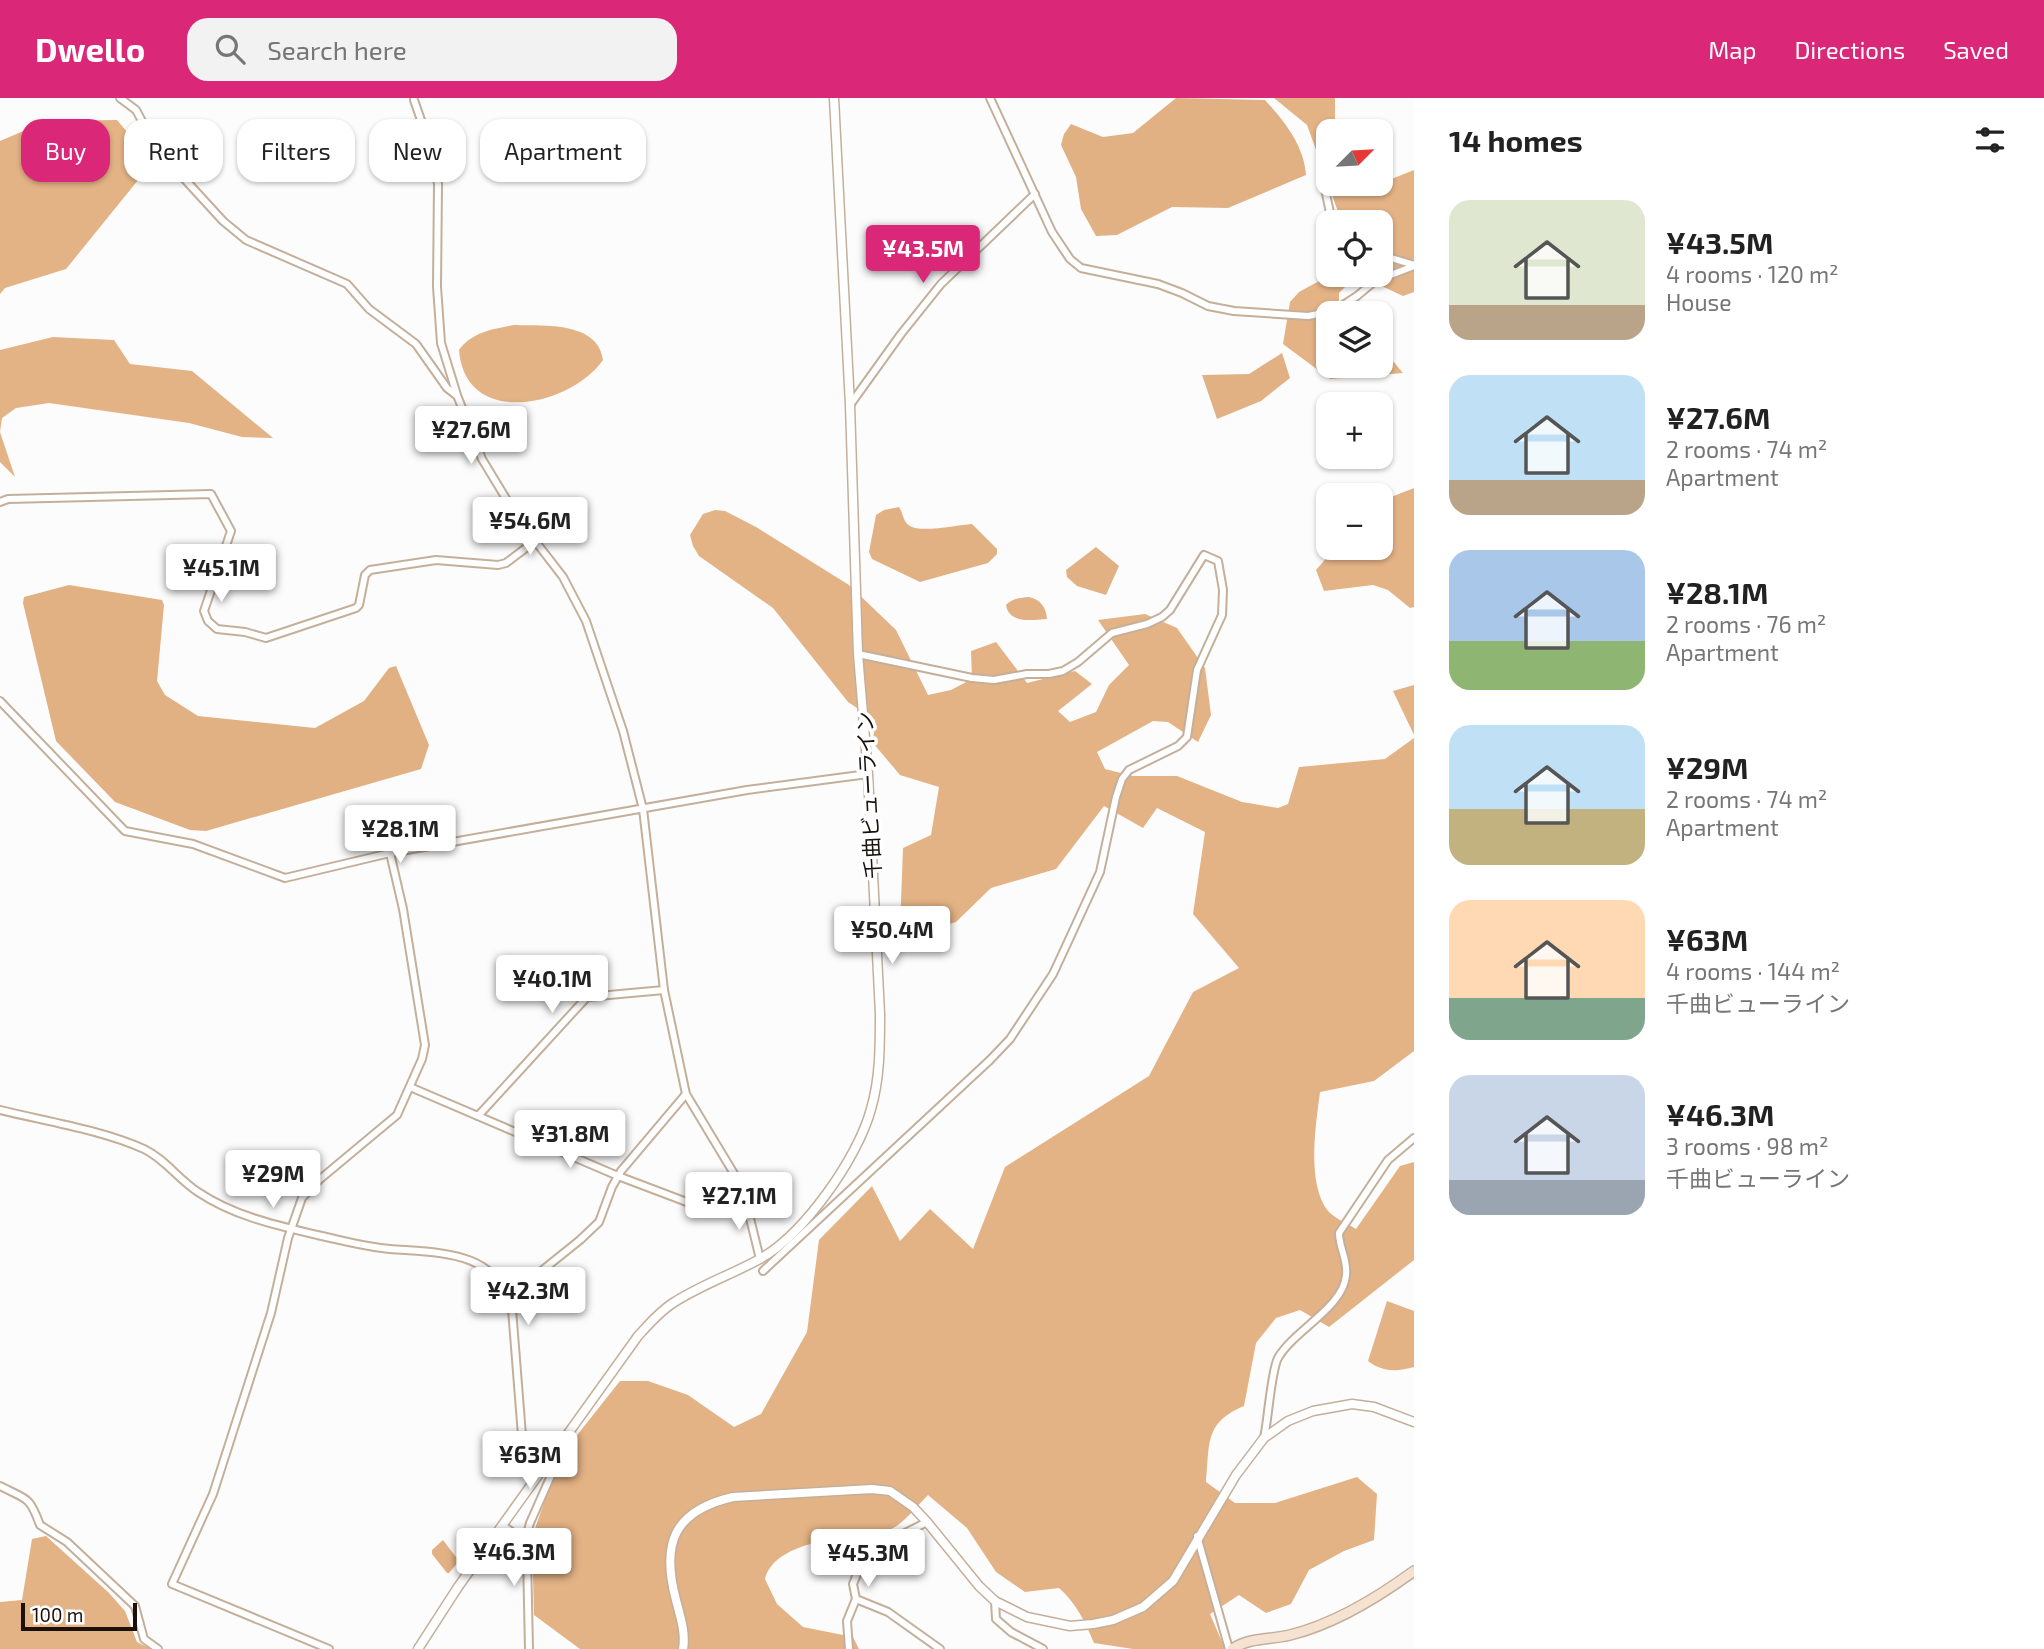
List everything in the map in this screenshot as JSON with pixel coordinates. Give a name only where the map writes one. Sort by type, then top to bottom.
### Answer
[{"type":"main road","points":[[1230,1649],[1255,1639],[1289,1636],[1316,1626],[1373,1601],[1414,1571]]},
{"type":"street","points":[[120,98],[136,110],[157,149],[229,226],[246,240],[347,284],[369,309],[416,344],[447,388],[457,395]]},
{"type":"street","name":"千曲ビューライン","points":[[418,1649],[544,1465],[638,1336],[654,1319],[680,1299],[775,1250],[814,1210],[844,1169],[866,1127],[872,1107],[880,1049],[880,1014],[868,774],[858,654],[850,405],[834,98]]},
{"type":"street","points":[[990,98],[1052,232],[1064,252],[1081,268],[1158,284],[1208,306],[1234,311],[1308,316],[1334,311],[1375,281],[1414,265]]},
{"type":"street","points":[[414,100],[430,146],[438,184],[437,287],[441,343],[457,395],[482,459],[519,520],[563,577],[586,621],[624,731],[643,809],[664,990],[687,1094],[736,1177],[745,1198],[760,1259]]},
{"type":"street","points":[[850,405],[901,334],[941,285],[1035,194]]},
{"type":"street","points":[[1393,259],[1414,265]]},
{"type":"street","points":[[0,502],[8,499],[211,494],[231,528],[230,538],[204,611],[205,616],[217,629],[266,638],[356,608],[359,605],[365,575],[370,570],[436,560],[498,565],[506,563],[535,541]]},
{"type":"street","points":[[763,1271],[990,1060],[1010,1039],[1053,974],[1100,872],[1122,779],[1129,770],[1178,746],[1186,737],[1197,670],[1222,615],[1223,590],[1218,561],[1204,555],[1170,610],[1162,617],[1112,633],[1063,671],[994,680],[972,678],[858,654]]},
{"type":"street","points":[[0,701],[125,831],[194,844],[285,878],[390,853],[747,790],[868,774]]},
{"type":"street","points":[[329,1649],[172,1584],[213,1494],[271,1313],[291,1229],[305,1192],[397,1115],[422,1059],[425,1045],[403,909],[390,853]]},
{"type":"street","points":[[478,1116],[587,997],[664,990]]},
{"type":"street","points":[[410,1087],[692,1204],[719,1196],[740,1195],[745,1198]]},
{"type":"street","points":[[509,1297],[599,1222],[618,1175],[687,1094]]},
{"type":"street","points":[[0,1110],[133,1145],[158,1157],[187,1185],[245,1217],[387,1249],[424,1251],[471,1260],[482,1265],[495,1277],[509,1297],[514,1322],[523,1448],[527,1454],[552,1469],[554,1474],[530,1523],[525,1541],[529,1649]]},
{"type":"street","points":[[1264,1438],[1278,1359],[1338,1297],[1346,1280],[1347,1266],[1339,1233],[1388,1160],[1414,1138]]},
{"type":"street","points":[[683,1649],[682,1626],[671,1582],[670,1552],[674,1537],[682,1525],[704,1505],[733,1497],[872,1489],[890,1491],[901,1497],[927,1522],[979,1586],[995,1601],[1027,1617],[1070,1626],[1112,1620],[1143,1607],[1173,1581],[1197,1536],[1236,1475],[1264,1438],[1287,1421],[1313,1411],[1352,1404],[1374,1407],[1414,1422]]},
{"type":"street","points":[[0,1486],[30,1502],[35,1508],[40,1525],[67,1542],[135,1606],[144,1639],[158,1649]]},
{"type":"street","points":[[849,1649],[847,1621],[856,1599],[853,1584],[864,1557],[873,1549],[927,1522]]},
{"type":"street","points":[[502,1525],[525,1541]]},
{"type":"street","points":[[1197,1536],[1230,1649]]},
{"type":"street","points":[[856,1599],[888,1612],[940,1649]]},
{"type":"street","points":[[995,1601],[996,1619],[1011,1632],[1043,1649]]},
{"type":"shaded area","points":[[1176,98],[1265,100],[1286,125],[1297,144],[1306,175],[1228,208],[1172,207],[1117,235],[1096,236],[1081,209],[1076,177],[1061,145],[1064,134],[1071,124],[1103,137],[1133,133]]},
{"type":"shaded area","points":[[1274,98],[1335,98],[1335,119],[1316,119],[1316,150],[1307,125]]},
{"type":"shaded area","points":[[110,120],[117,120],[124,128],[124,182],[137,182],[66,269],[5,288],[0,294],[0,141],[21,132],[21,182],[110,182]]},
{"type":"shaded area","points":[[1414,170],[1414,292],[1403,296],[1384,287],[1393,287],[1393,210],[1337,210],[1332,196],[1393,196],[1394,178]]},
{"type":"shaded area","points":[[1316,283],[1316,287],[1345,287],[1339,293],[1339,301],[1316,301],[1316,369],[1283,344],[1290,302],[1299,292]]},
{"type":"shaded area","points":[[514,325],[554,326],[580,332],[591,338],[599,347],[603,360],[588,376],[545,398],[521,402],[498,400],[479,392],[466,375],[459,350],[477,335]]},
{"type":"shaded area","points":[[53,337],[114,340],[130,364],[192,371],[273,438],[242,437],[189,423],[49,403],[16,408],[2,418],[0,432],[0,350]]},
{"type":"shaded area","points":[[1282,353],[1290,378],[1261,401],[1217,419],[1202,375],[1249,374]]},
{"type":"shaded area","points":[[1393,361],[1403,373],[1393,374]]},
{"type":"shaded area","points":[[0,432],[15,477],[0,462]]},
{"type":"shaded area","points":[[1414,488],[1414,607],[1410,608],[1388,590],[1373,585],[1324,591],[1316,570],[1325,560],[1393,560],[1393,496]]},
{"type":"shaded area","points":[[899,507],[906,522],[915,528],[931,529],[972,524],[997,549],[997,554],[988,563],[920,582],[872,559],[869,552],[876,515]]},
{"type":"shaded area","points":[[715,510],[725,511],[756,527],[849,585],[896,630],[928,695],[951,690],[972,679],[971,651],[996,642],[1027,683],[1075,671],[1092,684],[1058,711],[1070,722],[1096,712],[1109,685],[1129,665],[1098,620],[1145,614],[1177,628],[1205,668],[1211,715],[1198,742],[1168,722],[1153,721],[1097,752],[1105,769],[1133,776],[1177,776],[1242,802],[1278,808],[1288,804],[1299,767],[1385,759],[1414,738],[1414,1051],[1374,1081],[1320,1092],[1314,1153],[1321,1199],[1331,1214],[1356,1229],[1400,1166],[1414,1162],[1414,1260],[1329,1327],[1300,1310],[1276,1318],[1256,1343],[1244,1406],[1215,1427],[1209,1445],[1206,1482],[1235,1503],[1275,1503],[1357,1477],[1377,1494],[1374,1540],[1344,1551],[1309,1570],[1291,1604],[1266,1613],[1239,1595],[1210,1614],[1225,1649],[1133,1649],[1094,1643],[1076,1607],[1059,1588],[1025,1592],[996,1572],[967,1528],[928,1495],[895,1527],[825,1540],[794,1550],[771,1567],[765,1579],[777,1604],[803,1627],[853,1637],[859,1649],[580,1649],[534,1615],[532,1537],[552,1480],[578,1434],[620,1381],[648,1381],[688,1395],[734,1427],[761,1414],[807,1332],[819,1240],[872,1186],[900,1241],[930,1209],[973,1249],[1005,1167],[1149,1076],[1193,992],[1239,968],[1193,914],[1205,832],[1157,808],[1143,828],[1104,806],[1056,869],[991,888],[956,922],[926,931],[900,929],[903,848],[931,835],[939,787],[900,775],[873,743],[875,720],[848,702],[773,608],[699,556],[690,535],[703,514]]},
{"type":"shaded area","points":[[1096,547],[1119,566],[1106,595],[1077,586],[1067,577],[1066,570]]},
{"type":"shaded area","points":[[69,585],[162,600],[164,605],[157,681],[165,695],[198,716],[315,728],[364,701],[389,668],[396,666],[429,745],[421,769],[206,831],[190,830],[115,802],[56,741],[23,603],[24,597]]},
{"type":"shaded area","points":[[1029,597],[1042,605],[1047,619],[1022,620],[1008,611],[1006,605],[1011,601]]},
{"type":"shaded area","points":[[1414,685],[1414,735],[1393,691]]},
{"type":"shaded area","points":[[1387,1301],[1414,1311],[1414,1367],[1390,1370],[1368,1361]]},
{"type":"shaded area","points":[[46,1536],[108,1592],[125,1611],[137,1642],[151,1649],[0,1649],[0,1602],[22,1600],[32,1539]]},
{"type":"shaded area","points":[[443,1540],[459,1561],[449,1573],[432,1554],[432,1550]]}]
